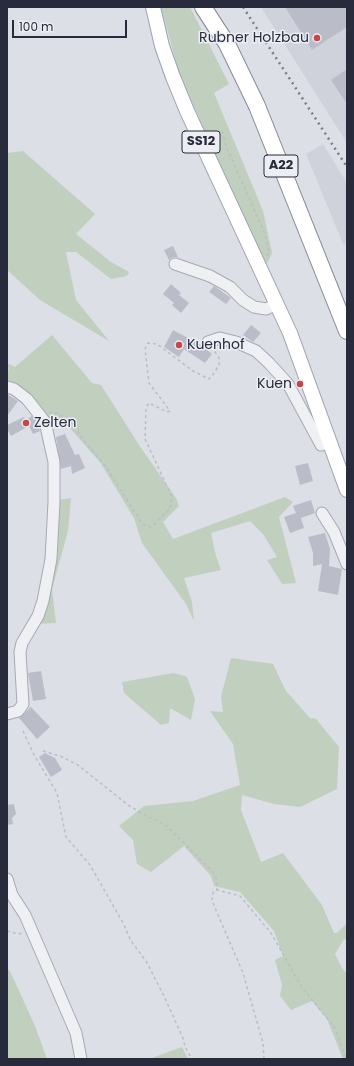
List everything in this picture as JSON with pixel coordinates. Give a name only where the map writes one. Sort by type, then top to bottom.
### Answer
[{"type":"highway","name":"A22","points":[[204,7],[226,44],[257,106],[347,331]]},
{"type":"highway","name":"A22","points":[[216,7],[236,39],[267,101],[347,301]]},
{"type":"main road","name":"SS12","points":[[153,7],[162,46],[172,77],[259,264],[302,362],[347,490]]},
{"type":"street","points":[[175,264],[210,276],[230,287],[243,300],[254,307],[266,309],[277,304]]},
{"type":"street","points":[[208,342],[220,338],[236,342],[256,351],[270,362],[288,384],[321,446],[330,442]]},
{"type":"street","points":[[7,387],[14,389],[27,399],[42,415],[48,428],[54,462],[54,502],[51,559],[43,601],[38,616],[22,644],[20,652],[23,704],[18,712],[7,714]]},
{"type":"street","points":[[322,513],[334,532],[347,564]]},
{"type":"street","points":[[7,879],[12,895],[25,915],[30,931],[76,1033],[81,1059]]},
{"type":"path","points":[[222,131],[226,146],[265,234],[269,250],[266,258],[259,264]]},
{"type":"path","points":[[42,415],[48,412],[58,413],[73,424],[106,467],[140,520],[144,525],[151,527],[170,509],[172,497],[145,439],[146,408],[149,402],[167,412],[170,411],[149,383],[145,349],[148,343],[157,344],[188,367],[209,379],[216,372],[219,364],[219,358],[208,342]]},
{"type":"path","points":[[24,731],[34,755],[57,793],[66,837],[90,865],[120,917],[131,941],[146,961],[184,1038],[185,1047],[192,1059]]},
{"type":"path","points":[[43,751],[60,756],[78,765],[128,805],[167,826],[212,871],[216,877],[217,890]]},
{"type":"path","points":[[217,890],[214,891],[212,900],[243,973],[263,1043],[264,1059]]},
{"type":"path","points":[[217,890],[240,896],[272,933],[301,986],[335,1028],[346,1059]]},
{"type":"path","points":[[7,931],[18,934],[30,931]]},
{"type":"shaded area","points":[[261,7],[347,7],[347,143]]},
{"type":"shaded area","points":[[323,144],[347,183],[347,243],[343,244],[306,154]]},
{"type":"green space","points":[[161,7],[190,7],[229,84],[214,93],[263,211],[272,253],[267,264],[256,245],[179,73]]},
{"type":"green space","points":[[23,151],[95,214],[76,234],[111,262],[129,272],[127,276],[111,279],[76,252],[66,252],[76,300],[109,341],[40,300],[7,270],[7,153]]},
{"type":"green space","points":[[52,335],[92,383],[101,385],[139,445],[176,498],[179,506],[163,522],[173,539],[285,497],[293,502],[279,517],[296,583],[282,584],[267,560],[277,557],[263,534],[250,521],[211,533],[221,570],[184,578],[192,602],[194,621],[186,604],[142,543],[134,518],[100,462],[67,425],[42,415],[7,387],[7,372],[9,370],[7,363],[15,367]]},
{"type":"green space","points":[[71,498],[68,531],[52,589],[56,623],[34,624],[49,564],[52,501]]},
{"type":"green space","points":[[231,658],[273,664],[286,691],[310,718],[316,719],[339,747],[337,789],[300,807],[274,804],[242,795],[241,810],[261,862],[283,853],[322,905],[334,933],[337,933],[346,924],[347,925],[347,940],[344,939],[335,954],[342,968],[347,974],[347,1059],[343,1059],[327,1019],[312,1001],[291,1010],[280,996],[282,985],[275,960],[283,956],[274,931],[240,892],[214,886],[211,876],[184,846],[151,872],[137,864],[133,840],[119,826],[144,806],[193,801],[240,785],[233,744],[210,711],[223,712],[221,697]]},
{"type":"green space","points":[[174,673],[187,677],[195,699],[191,720],[170,708],[169,723],[161,725],[124,693],[122,682]]},
{"type":"green space","points":[[7,968],[10,971],[35,1026],[47,1059],[7,1059]]},
{"type":"green space","points":[[182,1047],[188,1059],[149,1059]]},
{"type":"building","name":"Rubner Holzbau","points":[[285,7],[347,7],[347,27],[312,50]]},
{"type":"building","points":[[347,69],[347,104],[331,80]]},
{"type":"building","points":[[173,246],[178,257],[173,257],[169,260],[164,250]]},
{"type":"building","points":[[171,284],[181,293],[179,295],[189,303],[181,313],[172,305],[174,303],[163,294]]},
{"type":"building","points":[[214,286],[231,298],[226,304],[209,292]]},
{"type":"building","points":[[251,325],[261,333],[253,342],[243,335]]},
{"type":"building","points":[[173,330],[201,345],[212,354],[205,363],[184,349],[179,357],[164,347]]},
{"type":"building","points":[[7,394],[18,401],[7,416]]},
{"type":"building","name":"Zelten","points":[[32,416],[39,425],[40,431],[33,434],[29,426],[11,436],[7,429],[7,425],[24,417],[26,420]]},
{"type":"building","points":[[65,434],[75,455],[79,454],[85,468],[72,474],[71,466],[61,469],[56,437]]},
{"type":"building","points":[[308,463],[313,481],[300,485],[295,466]]},
{"type":"building","points":[[311,500],[315,513],[301,518],[304,528],[290,533],[284,517],[296,513],[293,506]]},
{"type":"building","points":[[325,533],[330,549],[329,566],[342,569],[338,595],[318,591],[322,564],[313,566],[313,553],[308,537]]},
{"type":"building","points":[[41,671],[46,699],[33,701],[28,673]]},
{"type":"building","points":[[31,707],[50,727],[37,739],[19,718]]},
{"type":"building","points":[[45,753],[55,758],[62,770],[51,777],[39,757]]},
{"type":"building","points":[[14,804],[16,814],[12,818],[13,824],[7,825],[7,805]]},
{"type":"railway","points":[[243,7],[347,167]]},
{"type":"place","name":"Rubner Holzbau","points":[[317,38]]},
{"type":"place","name":"Kuenhof","points":[[179,345]]},
{"type":"place","name":"Kuen","points":[[300,384]]},
{"type":"place","name":"Zelten","points":[[26,423]]}]
